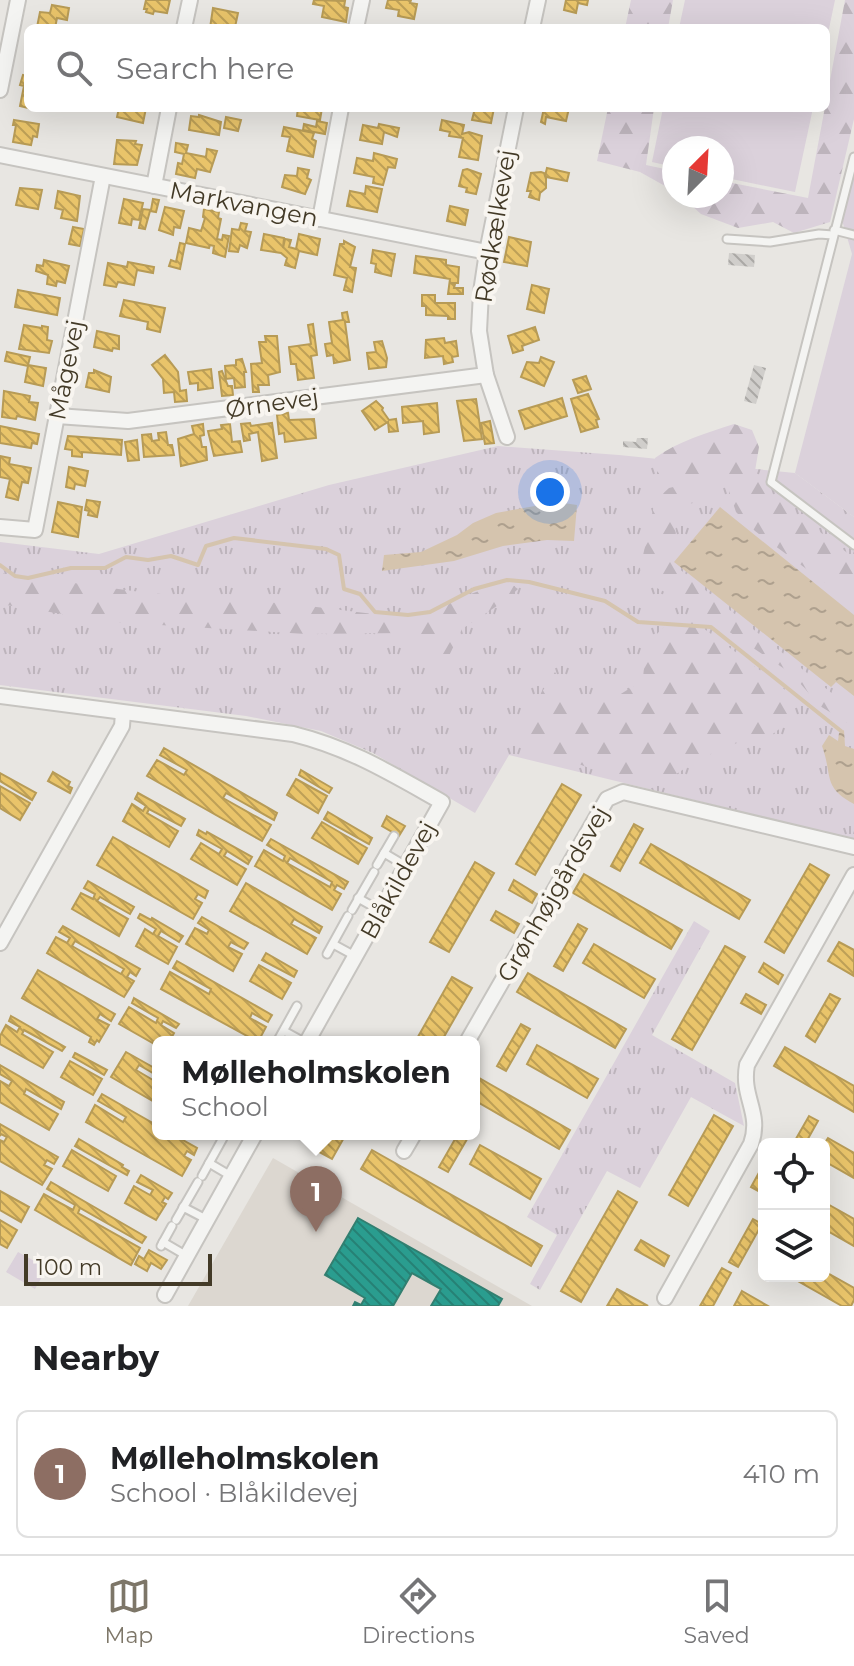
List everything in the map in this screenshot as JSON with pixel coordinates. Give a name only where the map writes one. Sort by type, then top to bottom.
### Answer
[{"type":"street","points":[[0,90],[18,0]]},
{"type":"street","points":[[185,24],[190,0]]},
{"type":"street","points":[[357,24],[362,0]]},
{"type":"street","points":[[533,24],[538,0]]},
{"type":"street","points":[[154,186],[168,112]]},
{"type":"street","points":[[320,219],[340,112]]},
{"type":"street","name":"Rødkælkevej","points":[[507,437],[486,375],[479,331],[487,252],[515,112]]},
{"type":"street","name":"Markvangen","points":[[0,155],[487,252]]},
{"type":"street","name":"Mågevej","points":[[0,527],[35,530],[103,176]]},
{"type":"street","name":"Ørnevej","points":[[57,416],[128,421],[486,375]]},
{"type":"street","name":"Blåkildevej","points":[[0,696],[293,734],[335,745],[364,758],[442,802],[308,1036]]},
{"type":"street","points":[[0,943],[122,726],[123,713]]},
{"type":"street","name":"Grønhøjgårdsvej","points":[[470,1036],[607,799],[623,792],[854,847]]},
{"type":"street","points":[[665,1298],[751,1144],[756,1118],[745,1085],[747,1065],[854,875]]},
{"type":"street","points":[[165,1295],[252,1140]]},
{"type":"street","points":[[404,1151],[410,1140]]},
{"type":"lane","points":[[854,157],[771,482],[854,545]]},
{"type":"lane","points":[[727,239],[770,242],[834,232],[854,235]]},
{"type":"lane","points":[[327,954],[394,836]]},
{"type":"lane","points":[[384,853],[406,866]]},
{"type":"lane","points":[[358,898],[381,911]]},
{"type":"lane","points":[[333,944],[355,956]]},
{"type":"lane","points":[[281,1036],[297,1006]]},
{"type":"lane","points":[[284,1031],[294,1036]]},
{"type":"lane","points":[[187,1256],[162,1244],[222,1140]]},
{"type":"lane","points":[[209,1163],[231,1177]]},
{"type":"lane","points":[[183,1207],[207,1220]]},
{"type":"shaded area","points":[[273,1158],[532,1306],[188,1306]]},
{"type":"green space","points":[[631,0],[673,0],[669,24],[626,24]]},
{"type":"green space","points":[[685,0],[835,0],[830,24],[680,24]]},
{"type":"green space","points":[[845,0],[854,0],[854,119],[830,222],[794,233],[773,222],[738,228],[701,214],[694,208],[734,208],[734,183],[808,198],[824,112],[830,112],[830,80]]},
{"type":"green space","points":[[607,112],[653,112],[646,165],[662,168],[662,184],[640,172],[597,161]]},
{"type":"green space","points":[[662,112],[812,112],[795,192],[734,179],[734,136],[662,136],[662,164],[652,162]]},
{"type":"green space","points":[[854,174],[854,517],[795,473],[852,254],[842,220]]},
{"type":"green space","points":[[734,424],[752,430],[759,447],[755,471],[766,491],[854,558],[854,604],[755,531],[736,512],[726,482],[713,475],[664,479],[656,470],[655,458],[664,452]]},
{"type":"green space","points":[[498,446],[795,473],[854,517],[854,839],[509,755],[475,813],[373,753],[321,731],[246,716],[0,685],[0,542],[99,554],[329,485]]},
{"type":"green space","points":[[690,483],[703,486],[705,500],[681,506],[675,515],[677,567],[834,695],[854,703],[854,727],[820,706],[792,674],[688,604],[651,585],[640,569],[655,501],[669,488]]},
{"type":"green space","points":[[0,573],[148,593],[292,604],[406,618],[506,581],[518,589],[462,629],[445,664],[428,657],[404,633],[306,634],[112,622],[0,604]]},
{"type":"green space","points":[[671,622],[695,622],[781,686],[797,703],[786,724],[770,736],[737,743],[701,758],[667,780],[621,781],[527,743],[519,727],[555,672],[577,711],[616,697],[643,680],[649,647],[657,634]]},
{"type":"green space","points":[[694,921],[710,931],[652,1035],[735,1083],[744,1126],[691,1097],[640,1188],[607,1171],[540,1290],[530,1284],[557,1235],[527,1217]]},
{"type":"green space","points":[[18,1252],[47,1268],[35,1289],[6,1272]]},
{"type":"water","points":[[557,502],[577,505],[574,541],[547,540],[503,546],[454,561],[382,571],[384,555],[421,552],[496,513]]},
{"type":"water","points":[[720,507],[854,615],[854,696],[836,682],[831,687],[674,562]]},
{"type":"water","points":[[844,730],[845,746],[854,749],[854,804],[833,786],[822,746],[829,735],[838,741],[839,733]]},
{"type":"building: Homes","points":[[146,0],[170,0],[167,13],[146,12]]},
{"type":"building: Homes","points":[[314,0],[345,1],[344,7],[348,8],[346,22],[322,17],[324,6],[313,4]]},
{"type":"building: Homes","points":[[388,0],[411,0],[410,3],[417,4],[414,19],[398,16],[399,10],[386,8]]},
{"type":"building: Homes","points":[[566,0],[588,0],[587,5],[578,3],[576,13],[564,10]]},
{"type":"building: Homes","points":[[52,5],[69,8],[67,20],[57,18],[56,24],[38,24],[40,12],[50,13]]},
{"type":"building: Homes","points":[[213,8],[238,13],[236,24],[211,24]]},
{"type":"building: Homes","points":[[24,86],[24,107],[20,106]]},
{"type":"building: Homes","points":[[118,112],[145,112],[143,123],[117,117]]},
{"type":"building: Homes","points":[[298,112],[321,112],[320,120],[297,116]]},
{"type":"building: Homes","points":[[474,112],[493,112],[491,123],[472,120]]},
{"type":"building: Homes","points":[[543,112],[568,112],[566,121],[546,117],[545,124],[541,122]]},
{"type":"building: Homes","points":[[199,115],[221,122],[219,135],[189,130],[191,116]]},
{"type":"building: Homes","points":[[226,117],[241,120],[238,131],[224,128]]},
{"type":"building: Homes","points":[[14,120],[39,124],[37,137],[33,136],[31,145],[13,142]]},
{"type":"building: Homes","points":[[442,120],[464,125],[462,134],[469,132],[482,136],[478,160],[459,157],[463,138],[449,136],[450,132],[440,130]]},
{"type":"building: Homes","points":[[317,121],[327,123],[325,134],[303,130],[304,124],[316,127]]},
{"type":"building: Homes","points":[[379,124],[399,128],[397,137],[384,132],[382,144],[360,140],[363,125],[378,128]]},
{"type":"building: Homes","points":[[284,127],[314,133],[313,157],[287,151],[290,137],[282,136]]},
{"type":"building: Homes","points":[[117,140],[136,141],[135,144],[142,145],[137,165],[114,164]]},
{"type":"building: Homes","points":[[176,143],[188,145],[186,153],[206,157],[207,149],[217,151],[210,172],[197,169],[195,178],[176,174],[184,154],[175,152]]},
{"type":"building: Homes","points":[[374,153],[397,159],[395,168],[388,167],[383,185],[373,183],[374,177],[354,173],[357,158],[373,161]]},
{"type":"building: Homes","points":[[298,168],[309,170],[307,178],[311,180],[305,194],[282,187],[285,175],[297,176]]},
{"type":"building: Homes","points":[[547,168],[569,173],[567,181],[546,177],[546,188],[540,193],[539,200],[529,197],[531,191],[527,191],[531,173],[541,172],[545,176]]},
{"type":"building: Homes","points":[[463,170],[481,174],[476,194],[466,192],[467,188],[459,186]]},
{"type":"building: Homes","points":[[366,186],[382,189],[377,212],[347,206],[350,191],[365,194]]},
{"type":"building: Homes","points":[[20,188],[42,190],[38,209],[16,205]]},
{"type":"building: Homes","points":[[58,191],[80,196],[77,221],[61,218],[63,210],[55,208]]},
{"type":"building: Homes","points":[[124,199],[143,203],[139,220],[132,219],[131,225],[119,223]]},
{"type":"building: Homes","points":[[153,199],[159,200],[156,212],[150,211],[145,229],[139,228],[143,209],[151,210]]},
{"type":"building: Homes","points":[[450,206],[468,210],[465,225],[447,221]]},
{"type":"building: Homes","points":[[165,207],[184,211],[180,228],[174,227],[173,235],[159,230]]},
{"type":"building: Homes","points":[[204,209],[219,212],[218,218],[221,219],[217,239],[222,240],[223,235],[229,236],[225,257],[213,253],[214,246],[210,245],[209,248],[186,243],[189,228],[201,231]]},
{"type":"building: Homes","points":[[241,223],[247,224],[245,231],[251,232],[247,248],[240,245],[238,252],[229,251],[232,229],[239,230]]},
{"type":"building: Homes","points":[[73,227],[84,229],[80,246],[69,244]]},
{"type":"building: Homes","points":[[264,234],[284,238],[283,248],[285,239],[291,240],[289,247],[296,249],[299,234],[320,239],[317,255],[299,251],[295,268],[285,265],[287,258],[281,253],[261,250]]},
{"type":"building: Homes","points":[[509,237],[531,242],[527,266],[504,262]]},
{"type":"building: Homes","points":[[344,241],[355,247],[350,267],[356,268],[352,292],[344,290],[347,278],[334,275],[340,244]]},
{"type":"building: Homes","points":[[180,243],[185,244],[180,269],[169,266],[171,260],[176,262]]},
{"type":"building: Homes","points":[[373,250],[395,254],[391,276],[375,272],[376,264],[371,263]]},
{"type":"building: Homes","points":[[416,256],[446,260],[446,265],[459,267],[458,283],[450,283],[455,284],[454,288],[463,288],[463,294],[448,294],[450,279],[414,273]]},
{"type":"building: Homes","points":[[44,260],[69,266],[65,283],[57,281],[56,286],[47,284],[48,275],[36,271],[37,265],[43,266]]},
{"type":"building: Homes","points":[[128,262],[154,267],[153,273],[137,270],[134,285],[118,282],[116,287],[104,285],[108,263],[127,267]]},
{"type":"building: Homes","points":[[532,285],[549,289],[544,313],[527,309]]},
{"type":"building: Homes","points":[[18,290],[60,298],[57,315],[15,307]]},
{"type":"building: Homes","points":[[422,295],[435,295],[435,303],[455,303],[455,319],[426,315]]},
{"type":"building: Homes","points":[[124,300],[165,308],[160,332],[147,329],[148,322],[120,316]]},
{"type":"building: Homes","points":[[347,312],[349,322],[345,322],[350,360],[334,363],[333,355],[327,356],[325,344],[332,343],[329,322],[343,320],[342,313]]},
{"type":"building: Homes","points":[[313,324],[317,355],[311,356],[314,378],[298,380],[296,364],[291,364],[289,347],[311,344],[308,325]]},
{"type":"building: Homes","points":[[24,325],[48,327],[47,340],[52,341],[49,353],[19,349]]},
{"type":"building: Homes","points":[[535,327],[539,340],[513,353],[508,336]]},
{"type":"building: Homes","points":[[97,331],[119,336],[119,349],[113,348],[112,351],[94,347]]},
{"type":"building: Homes","points":[[265,336],[277,336],[280,372],[268,375],[269,385],[258,385],[259,392],[253,392],[251,364],[262,363],[259,342],[266,342]]},
{"type":"building: Homes","points":[[444,338],[445,343],[456,341],[458,356],[452,357],[453,362],[444,364],[443,356],[425,358],[426,340]]},
{"type":"building: Homes","points":[[382,341],[386,367],[369,369],[367,353],[376,352],[374,342]]},
{"type":"building: Homes","points":[[7,352],[30,357],[28,365],[46,368],[43,386],[25,382],[28,366],[5,361]]},
{"type":"building: Homes","points":[[165,355],[178,372],[180,391],[186,390],[187,401],[175,402],[174,392],[164,393],[163,379],[152,365]]},
{"type":"building: Homes","points":[[541,357],[554,362],[544,386],[521,377],[527,362],[539,363]]},
{"type":"building: Homes","points":[[242,359],[246,372],[245,387],[235,388],[234,378],[226,379],[225,366],[236,365],[236,360]]},
{"type":"building: Homes","points":[[211,369],[213,388],[198,390],[198,383],[190,384],[188,372]]},
{"type":"building: Homes","points":[[94,370],[111,377],[109,392],[86,387],[89,373],[94,373]]},
{"type":"building: Homes","points":[[222,371],[228,386],[232,386],[233,395],[222,396],[219,372]]},
{"type":"building: Homes","points":[[586,376],[591,389],[578,393],[573,380]]},
{"type":"building: Homes","points":[[4,391],[30,396],[29,402],[38,403],[35,420],[2,417]]},
{"type":"building: Homes","points":[[588,394],[599,419],[596,420],[598,427],[581,432],[571,399]]},
{"type":"building: Homes","points":[[562,398],[567,416],[525,429],[519,411]]},
{"type":"building: Homes","points":[[476,399],[482,439],[464,441],[457,401]]},
{"type":"building: Homes","points":[[376,401],[389,420],[396,419],[398,431],[389,432],[388,422],[375,430],[362,411]]},
{"type":"building: Homes","points":[[437,403],[439,432],[424,434],[423,421],[403,423],[402,407]]},
{"type":"building: Homes","points":[[288,413],[289,420],[314,419],[316,438],[285,442],[284,433],[279,434],[277,415]]},
{"type":"building: Homes","points":[[490,421],[494,443],[485,444],[481,423]]},
{"type":"building: Homes","points":[[250,423],[251,426],[272,423],[277,458],[262,461],[258,432],[249,434],[250,440],[244,441],[241,424]]},
{"type":"building: Homes","points":[[203,424],[204,435],[200,436],[202,447],[206,447],[207,460],[181,466],[178,439],[194,434],[192,426]]},
{"type":"building: Homes","points":[[230,424],[232,442],[240,441],[242,452],[214,456],[208,431]]},
{"type":"building: Homes","points":[[0,426],[39,434],[37,444],[32,443],[31,448],[0,443]]},
{"type":"building: Homes","points":[[166,432],[174,455],[144,457],[142,435],[151,434],[152,441],[159,440],[158,433]]},
{"type":"building: Homes","points":[[68,436],[122,440],[121,455],[82,452],[82,457],[72,456],[72,450],[65,449]]},
{"type":"building: Homes","points":[[137,440],[139,460],[128,461],[125,442]]},
{"type":"building: Homes","points":[[0,456],[10,458],[9,464],[31,468],[28,483],[22,482],[18,500],[6,497],[10,479],[0,477]]},
{"type":"building: Homes","points":[[69,467],[88,471],[85,486],[75,484],[74,489],[66,487]]},
{"type":"building: Homes","points":[[87,500],[100,502],[97,517],[88,515],[89,511],[85,510]]},
{"type":"building: Homes","points":[[58,502],[82,507],[78,537],[52,532]]},
{"type":"building: Homes","points":[[164,748],[277,813],[274,820],[226,793],[223,798],[271,825],[262,841],[147,776],[157,760],[184,775],[187,770],[160,755]]},
{"type":"building: Homes","points":[[301,770],[332,788],[329,793],[299,775]]},
{"type":"building: Homes","points":[[53,772],[70,782],[70,793],[48,781]]},
{"type":"building: Homes","points":[[0,773],[36,793],[32,800],[0,781]]},
{"type":"building: Homes","points":[[296,779],[327,796],[318,813],[287,795]]},
{"type":"building: Homes","points":[[562,784],[581,795],[535,875],[516,864]]},
{"type":"building: Homes","points":[[0,786],[30,803],[20,820],[0,808]]},
{"type":"building: Homes","points":[[138,793],[185,819],[181,826],[149,809],[147,813],[178,831],[169,847],[123,821],[132,804],[143,811],[146,806],[135,799]]},
{"type":"building: Homes","points":[[328,812],[372,838],[369,844],[324,819]]},
{"type":"building: Homes","points":[[387,816],[405,826],[399,836],[382,826]]},
{"type":"building: Homes","points":[[322,822],[367,848],[358,864],[312,838]]},
{"type":"building: Homes","points":[[634,824],[643,829],[620,871],[611,866]]},
{"type":"building: Homes","points":[[199,830],[252,857],[248,864],[227,851],[224,856],[246,869],[237,885],[191,859],[201,843],[219,854],[222,849],[197,835]]},
{"type":"building: Homes","points":[[113,837],[208,891],[205,898],[198,894],[195,899],[202,903],[193,919],[97,865]]},
{"type":"building: Homes","points":[[271,839],[348,882],[344,889],[337,885],[334,890],[341,894],[332,910],[255,866],[264,850],[283,861],[285,856],[267,845]],"holes":[[[290,858],[332,882],[330,887],[287,863]]]},
{"type":"building: Homes","points":[[651,844],[750,900],[739,919],[640,863]]},
{"type":"building: Homes","points":[[475,862],[494,873],[449,952],[430,942]]},
{"type":"building: Homes","points":[[810,864],[829,875],[784,953],[765,942]]},
{"type":"building: Homes","points":[[584,874],[682,930],[671,949],[573,893]]},
{"type":"building: Homes","points":[[514,880],[537,894],[532,903],[509,890]]},
{"type":"building: Homes","points":[[88,881],[134,907],[130,914],[100,897],[97,901],[128,919],[119,936],[72,909],[81,893],[93,899],[95,894],[84,888]]},
{"type":"building: Homes","points":[[246,883],[322,927],[319,933],[294,919],[291,924],[316,938],[307,954],[230,911]]},
{"type":"building: Homes","points":[[496,911],[519,924],[514,933],[491,920]]},
{"type":"building: Homes","points":[[140,914],[183,936],[179,942],[161,931],[158,936],[177,947],[168,964],[136,946],[145,929],[153,934],[156,929],[138,918]]},
{"type":"building: Homes","points":[[202,917],[248,943],[244,949],[231,942],[228,947],[242,954],[233,971],[186,944],[195,928],[207,934],[209,930],[198,923]]},
{"type":"building: Homes","points":[[578,924],[587,929],[563,971],[554,966]]},
{"type":"building: Homes","points":[[63,926],[140,969],[136,976],[130,972],[127,977],[134,981],[124,997],[47,953],[56,937],[67,943],[70,938],[59,932]],"holes":[[[75,941],[124,969],[121,974],[72,946]]]},
{"type":"building: Homes","points":[[839,942],[854,950],[854,976],[828,961]]},
{"type":"building: Homes","points":[[594,944],[655,979],[644,998],[583,963]]},
{"type":"building: Homes","points":[[725,946],[745,957],[692,1050],[672,1039]]},
{"type":"building: Homes","points":[[266,953],[297,971],[294,977],[262,960]]},
{"type":"building: Homes","points":[[177,961],[272,1015],[268,1022],[252,1013],[250,1018],[266,1027],[261,1036],[247,1036],[161,989],[170,972],[209,994],[211,989],[173,968]]},
{"type":"building: Homes","points":[[764,963],[783,975],[778,984],[759,972]]},
{"type":"building: Homes","points":[[259,965],[291,983],[282,999],[250,981]]},
{"type":"building: Homes","points":[[38,970],[115,1014],[111,1021],[100,1014],[97,1019],[109,1025],[99,1042],[97,1040],[94,1045],[89,1042],[91,1037],[22,998]]},
{"type":"building: Homes","points":[[528,973],[626,1029],[615,1048],[517,992]]},
{"type":"building: Homes","points":[[452,977],[472,988],[444,1036],[418,1036]]},
{"type":"building: Homes","points":[[746,994],[766,1005],[761,1014],[741,1003]]},
{"type":"building: Homes","points":[[830,994],[840,999],[815,1042],[806,1036]]},
{"type":"building: Homes","points":[[134,998],[179,1024],[176,1028],[163,1021],[161,1025],[174,1033],[172,1036],[152,1036],[152,1043],[119,1024],[129,1007],[156,1023],[158,1018],[132,1003]]},
{"type":"building: Homes","points":[[11,1016],[65,1047],[62,1051],[24,1030],[22,1034],[53,1052],[43,1068],[0,1044],[0,1036],[6,1025],[17,1032],[20,1027],[9,1021]]},
{"type":"building: Homes","points":[[521,1024],[530,1029],[506,1071],[497,1066]]},
{"type":"building: Homes","points":[[537,1045],[598,1079],[587,1098],[527,1064]]},
{"type":"building: Homes","points":[[785,1047],[854,1086],[854,1112],[774,1066]]},
{"type":"building: Homes","points":[[126,1052],[152,1067],[152,1073],[139,1065],[136,1070],[152,1079],[152,1101],[111,1077]]},
{"type":"building: Homes","points":[[75,1053],[107,1070],[104,1075],[73,1057]]},
{"type":"building: Homes","points":[[70,1061],[102,1079],[93,1095],[61,1077]]},
{"type":"building: Homes","points":[[0,1065],[64,1102],[61,1109],[26,1089],[24,1094],[58,1114],[49,1130],[0,1102],[0,1081],[9,1086],[12,1081],[0,1074]]},
{"type":"building: Homes","points":[[480,1078],[570,1130],[559,1149],[480,1103]]},
{"type":"building: Homes","points":[[102,1094],[152,1123],[152,1140],[183,1140],[197,1148],[194,1155],[187,1151],[184,1156],[191,1160],[182,1176],[86,1122],[95,1105],[123,1122],[126,1117],[98,1101]]},
{"type":"building: Homes","points":[[714,1115],[733,1126],[688,1206],[669,1195]]},
{"type":"building: Homes","points":[[809,1116],[818,1121],[808,1138],[796,1138]]},
{"type":"building: Homes","points":[[0,1124],[58,1157],[54,1164],[47,1160],[44,1165],[52,1169],[42,1185],[0,1161],[0,1140],[4,1142],[7,1137],[0,1136]]},
{"type":"building: Homes","points":[[79,1139],[123,1165],[129,1171],[127,1175],[75,1146]]},
{"type":"building: Homes","points":[[830,1139],[854,1153],[854,1178],[830,1164]]},
{"type":"building: Homes","points":[[317,1140],[343,1140],[332,1159],[312,1148]]},
{"type":"building: Homes","points":[[455,1140],[467,1140],[448,1172],[439,1167]]},
{"type":"building: Homes","points":[[480,1145],[541,1179],[530,1199],[470,1164]]},
{"type":"building: Homes","points":[[72,1150],[116,1176],[108,1191],[63,1166]]},
{"type":"building: Homes","points":[[372,1150],[542,1246],[531,1266],[361,1169]]},
{"type":"building: Homes","points":[[758,1174],[758,1191],[751,1187]]},
{"type":"building: Homes","points":[[141,1175],[172,1193],[162,1202],[166,1204],[156,1220],[125,1203],[134,1186],[150,1195],[153,1190],[137,1182]]},
{"type":"building: Homes","points":[[51,1182],[146,1237],[142,1243],[80,1208],[78,1213],[140,1248],[131,1265],[35,1210],[44,1194],[73,1210],[75,1205],[47,1189]]},
{"type":"building: Homes","points":[[0,1191],[29,1207],[21,1222],[0,1210]]},
{"type":"building: Homes","points":[[618,1191],[637,1202],[581,1302],[561,1291]]},
{"type":"building: Homes","points":[[830,1205],[854,1219],[854,1246],[830,1232]]},
{"type":"building: Homes","points":[[753,1219],[758,1222],[758,1231],[738,1267],[729,1262]]},
{"type":"building: Homes","points":[[0,1220],[17,1230],[7,1248],[0,1244]]},
{"type":"building: Homes","points":[[641,1240],[669,1256],[664,1266],[635,1250]]},
{"type":"building: Homes","points":[[149,1250],[167,1260],[161,1269],[151,1263],[147,1271],[135,1264],[139,1256],[144,1259]]},
{"type":"building: Homes","points":[[722,1268],[731,1273],[713,1306],[700,1306]]},
{"type":"building: Homes","points":[[830,1274],[854,1288],[851,1306],[842,1306],[800,1282],[830,1282]]},
{"type":"building: Homes","points":[[617,1289],[648,1306],[607,1306]]},
{"type":"building: Homes","points":[[742,1291],[768,1306],[734,1306]]},
{"type":"building: Schools","points":[[358,1218],[502,1299],[498,1306],[431,1306],[441,1289],[412,1273],[393,1306],[353,1306],[355,1302],[361,1305],[365,1298],[325,1275]]},
{"type":"building: Other","points":[[729,253],[755,255],[754,267],[728,265]]},
{"type":"building: Other","points":[[754,365],[766,368],[756,404],[744,401]]},
{"type":"building: Other","points":[[637,438],[648,438],[647,449],[623,447],[623,441],[636,442]]},
{"type":"waterway","points":[[0,565],[15,576],[28,578],[71,568],[105,568],[126,557],[148,560],[171,556],[198,565],[206,546],[234,538],[326,549],[339,555],[344,589],[360,594],[375,612],[408,615],[430,612],[474,589],[507,580],[529,582],[605,601],[638,622],[711,627],[841,731]]},
{"type":"place","name":"Mølleholmskolen","points":[[316,1232]]}]
